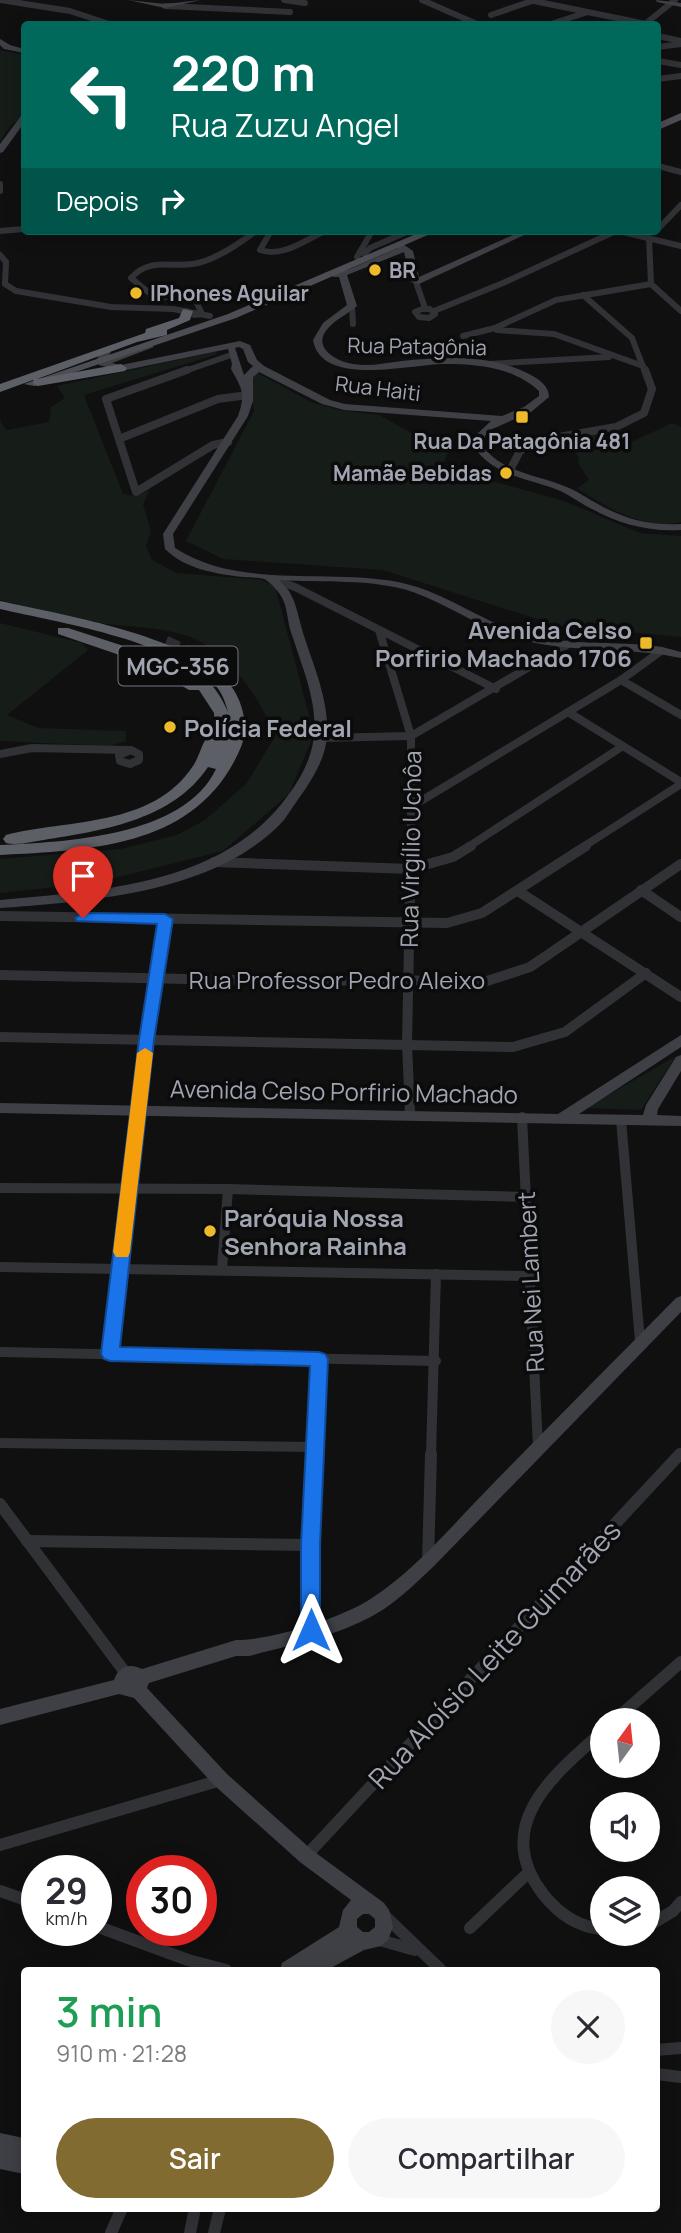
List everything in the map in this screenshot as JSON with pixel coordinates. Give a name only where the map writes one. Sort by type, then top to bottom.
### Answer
[{"type":"highway","points":[[146,342],[154,329],[197,314]]},
{"type":"highway","points":[[0,394],[30,381],[146,342],[163,332]]},
{"type":"highway","points":[[0,388],[121,364]]},
{"type":"highway","name":"MGC-356","points":[[0,605],[142,642],[199,667],[216,677],[227,692],[234,706],[239,731],[223,771],[212,787],[198,801],[163,823],[135,833],[80,846],[2,844]]},
{"type":"highway","points":[[37,613],[121,629],[164,642]]},
{"type":"highway","name":"MGC-356","points":[[0,614],[141,649],[184,669],[205,685],[218,702],[225,733],[217,760],[205,780],[190,795],[155,817],[81,836],[2,844]]},
{"type":"highway","points":[[2,844],[106,824],[147,810],[184,785],[210,750],[214,732],[212,714],[206,700],[195,688],[167,668],[60,630]]},
{"type":"highway","points":[[102,645],[144,669]]},
{"type":"main road","points":[[661,126],[681,116]]},
{"type":"main road","points":[[661,132],[681,123]]},
{"type":"main road","points":[[163,332],[197,314],[361,255],[407,235]]},
{"type":"main road","points":[[30,381],[146,342],[176,336],[401,247],[424,235]]},
{"type":"street","points":[[0,0],[70,11],[99,21]]},
{"type":"street","points":[[132,0],[165,6],[290,12]]},
{"type":"street","points":[[165,6],[197,0]]},
{"type":"street","points":[[284,0],[305,3]]},
{"type":"street","points":[[422,0],[470,21]]},
{"type":"street","points":[[491,15],[534,0],[631,21]]},
{"type":"street","points":[[660,0],[676,3]]},
{"type":"street","points":[[8,1],[25,7],[64,13],[84,21]]},
{"type":"street","points":[[649,21],[676,3]]},
{"type":"street","points":[[560,21],[589,12]]},
{"type":"street","points":[[661,37],[681,42]]},
{"type":"street","points":[[0,41],[7,47],[21,50]]},
{"type":"street","points":[[661,46],[681,42]]},
{"type":"street","points":[[661,62],[681,65]]},
{"type":"street","points":[[661,80],[681,76]]},
{"type":"street","points":[[0,149],[21,122]]},
{"type":"street","points":[[661,167],[681,172]]},
{"type":"street","points":[[0,184],[0,191]]},
{"type":"street","points":[[661,226],[681,205]]},
{"type":"street","points":[[0,231],[21,229]]},
{"type":"street","points":[[0,255],[6,262],[5,284],[16,291],[123,308],[197,314],[198,301],[190,297],[153,296],[131,278],[136,270],[158,263],[189,265],[215,258],[250,235]]},
{"type":"street","points":[[269,235],[260,250],[264,253],[279,252],[316,235]]},
{"type":"street","points":[[361,255],[370,235]]},
{"type":"street","points":[[361,255],[370,248],[400,235]]},
{"type":"street","points":[[416,282],[520,235]]},
{"type":"street","points":[[321,279],[340,275],[401,247],[408,251],[425,309],[434,311],[608,235]]},
{"type":"street","points":[[635,235],[681,247]]},
{"type":"street","points":[[652,235],[649,238],[651,284],[681,311]]},
{"type":"street","points":[[340,275],[352,306],[353,324]]},
{"type":"street","points":[[463,336],[481,335],[545,303],[651,284]]},
{"type":"street","points":[[510,470],[520,451],[527,446],[547,439],[616,428],[644,413],[652,388],[632,338],[583,295]]},
{"type":"street","name":"Rua Patagônia","points":[[352,306],[324,326],[319,336],[318,346],[326,359],[354,367],[435,362],[479,364],[527,374],[544,390],[544,397],[530,411],[501,419],[482,433],[478,446],[482,455],[491,462],[563,489],[609,514],[639,525],[681,527]]},
{"type":"street","points":[[493,330],[554,334],[643,366]]},
{"type":"street","points":[[121,364],[146,342]]},
{"type":"street","points":[[228,442],[213,445],[136,492],[106,399],[235,357],[246,346],[255,367]]},
{"type":"street","points":[[104,358],[121,364],[217,349],[255,367]]},
{"type":"street","points":[[479,364],[613,356]]},
{"type":"street","points":[[235,357],[248,392]]},
{"type":"street","points":[[255,367],[248,376],[246,408],[228,442],[172,527],[168,540],[170,549],[189,563],[282,580],[317,578],[408,588],[513,634],[681,655]]},
{"type":"street","name":"Rua Haiti","points":[[255,367],[326,402],[344,407],[501,419]]},
{"type":"street","points":[[119,439],[218,399],[248,392]]},
{"type":"street","points":[[282,580],[496,688]]},
{"type":"street","points":[[0,904],[96,896],[155,884],[213,862],[253,839],[295,799],[312,768],[321,738],[319,706],[282,580]]},
{"type":"street","name":"Rua Virgílio Uchôa","points":[[379,630],[411,736],[411,922],[407,980],[410,1114]]},
{"type":"street","points":[[321,738],[411,736],[570,643]]},
{"type":"street","points":[[411,807],[621,680],[661,652]]},
{"type":"street","points":[[621,680],[681,715]]},
{"type":"street","points":[[0,916],[447,923],[466,919],[482,913],[518,891],[681,783],[568,712]]},
{"type":"street","points":[[213,862],[411,869],[453,857],[623,746]]},
{"type":"street","points":[[0,748],[16,750]]},
{"type":"street","points":[[0,754],[32,748],[128,750]]},
{"type":"street","name":"Rua Professor Pedro Aleixo","points":[[0,975],[407,980],[478,984],[530,967],[681,864]]},
{"type":"street","points":[[641,890],[681,917]]},
{"type":"street","points":[[518,891],[681,997]]},
{"type":"street","points":[[110,1354],[146,1040],[165,919]]},
{"type":"street","points":[[0,1037],[513,1047],[539,1042],[565,1032],[646,974]]},
{"type":"street","points":[[562,1118],[681,1040]]},
{"type":"street","points":[[649,1119],[651,1110],[681,1060]]},
{"type":"street","name":"Avenida Celso Porfirio Machado","points":[[0,1108],[681,1121]]},
{"type":"street","name":"Rua Nei Lambert","points":[[522,1117],[538,1447]]},
{"type":"street","points":[[621,1120],[640,1341]]},
{"type":"street","points":[[0,1188],[228,1189],[526,1197]]},
{"type":"street","points":[[222,1269],[228,1189]]},
{"type":"street","points":[[0,1267],[529,1276]]},
{"type":"street","points":[[428,1561],[436,1361],[436,1274]]},
{"type":"street","points":[[1,1714],[239,1656],[249,1648],[368,1610],[428,1561],[681,1301]]},
{"type":"street","points":[[0,1352],[436,1361]]},
{"type":"street","points":[[311,1630],[310,1545],[319,1359]]},
{"type":"street","points":[[0,1443],[316,1447]]},
{"type":"street","name":"Rua Aloísio Leite Guimarães","points":[[313,1861],[681,1453]]},
{"type":"street","points":[[0,1504],[133,1682],[221,1780],[313,1861],[377,1909],[438,1967]]},
{"type":"street","points":[[27,1541],[310,1545]]},
{"type":"street","points":[[629,1708],[681,1662]]},
{"type":"street","points":[[590,1743],[556,1773],[536,1797],[526,1821],[523,1846],[529,1872],[550,1902],[569,1918],[590,1925]]},
{"type":"street","points":[[0,1845],[221,1780]]},
{"type":"street","points":[[313,1861],[354,1909]]},
{"type":"street","points":[[470,1928],[529,1872]]},
{"type":"street","points":[[0,1891],[21,1898]]},
{"type":"street","points":[[660,1919],[681,1902]]},
{"type":"street","points":[[377,1909],[364,1905],[354,1909],[348,1917],[362,1937],[419,1951]]},
{"type":"street","points":[[296,1967],[384,1926],[377,1909]]},
{"type":"street","points":[[112,1932],[215,1967]]},
{"type":"street","points":[[314,1967],[362,1937]]},
{"type":"street","points":[[188,1960],[198,1967]]},
{"type":"street","points":[[660,2050],[681,2048]]},
{"type":"street","points":[[660,2074],[681,2077]]},
{"type":"street","points":[[0,2143],[21,2147]]},
{"type":"street","points":[[0,2159],[21,2163]]},
{"type":"street","points":[[113,2229],[120,2212]]},
{"type":"street","points":[[190,2233],[194,2212]]},
{"type":"street","points":[[214,2233],[219,2212]]},
{"type":"shaded area","points":[[0,50],[21,54],[21,118],[11,125],[0,141]]},
{"type":"shaded area","points":[[215,352],[218,354],[84,395],[123,494],[136,496],[150,490],[143,504],[151,531],[146,546],[152,560],[177,573],[262,580],[275,586],[314,734],[289,794],[223,851],[94,883],[0,893],[0,859],[121,849],[177,835],[205,820],[247,783],[276,735],[240,676],[228,662],[200,641],[173,632],[82,620],[0,600],[0,417],[7,430],[49,422],[51,407],[65,398],[57,386]]},
{"type":"shaded area","points":[[258,373],[311,402],[339,410],[379,415],[448,453],[442,467],[564,501],[640,533],[681,536],[681,637],[556,625],[383,570],[223,559],[186,541],[254,411],[250,377]]},
{"type":"shaded area","points":[[672,423],[681,427],[681,522],[654,523],[626,516],[577,488],[589,480],[578,463],[579,457],[565,441],[604,433],[617,449]]},
{"type":"shaded area","points":[[0,623],[82,643],[88,650],[7,715],[39,728],[126,731],[126,741],[109,746],[0,741]]},
{"type":"shaded area","points":[[676,1056],[641,1110],[586,1108]]},
{"type":"tunnel","points":[[144,669],[168,671],[188,658],[186,652],[164,642]]},
{"type":"slow traffic","points":[[122,1252],[145,1053]]},
{"type":"place","name":"BR","points":[[375,270]]},
{"type":"place","name":"IPhones Aguilar","points":[[136,293]]},
{"type":"place","name":"Rua Da Patagônia 481","points":[[522,417]]},
{"type":"place","name":"Mamãe Bebidas","points":[[506,473]]},
{"type":"place","name":"Avenida Celso Porfirio Machado 1706","points":[[646,643]]},
{"type":"place","name":"Polícia Federal","points":[[170,727]]},
{"type":"place","name":"Paróquia Nossa Senhora Rainha","points":[[210,1231]]},
{"type":"route","points":[[83,918],[165,919],[146,1040],[110,1354],[319,1359],[310,1545],[311,1630]]}]
